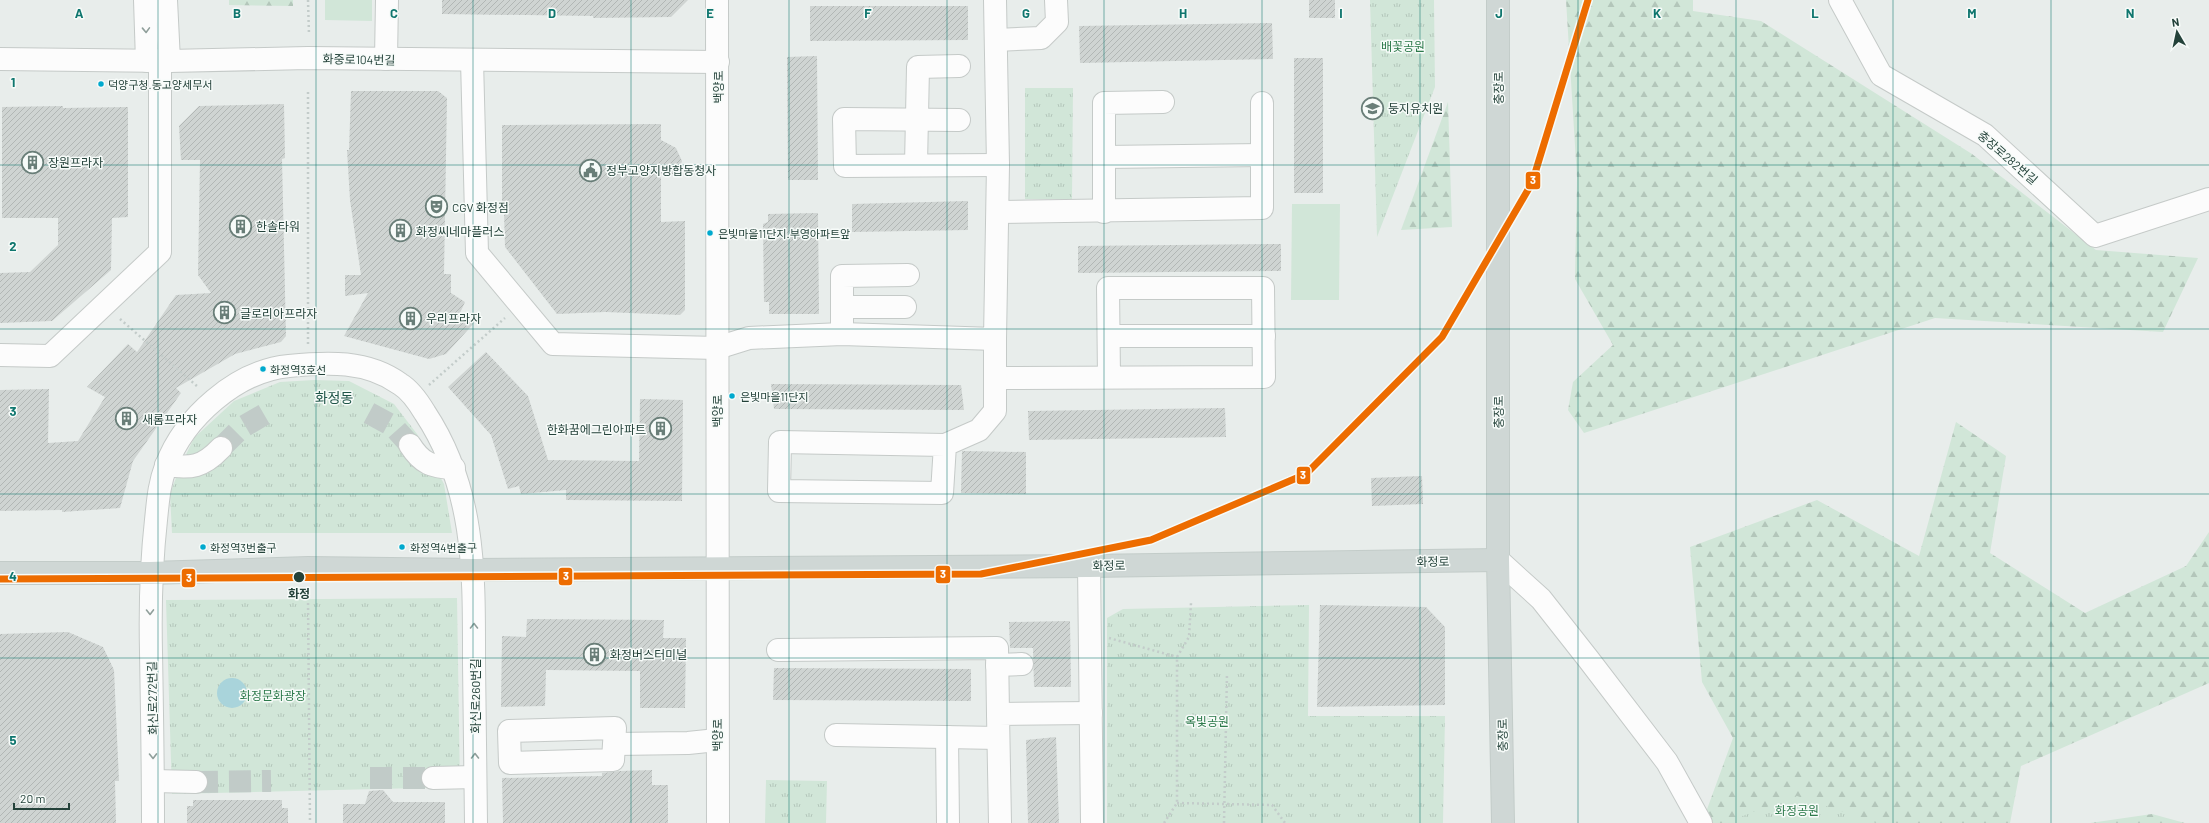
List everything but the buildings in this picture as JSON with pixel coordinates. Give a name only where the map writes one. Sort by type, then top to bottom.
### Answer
[{"type":"main road","name":"충장로","points":[[1498,0],[1498,560],[1503,823]]},
{"type":"main road","name":"화정로","points":[[0,573],[150,573],[308,568],[473,570],[717,567],[1089,566],[1498,560]]},
{"type":"street","points":[[145,0],[159,61]]},
{"type":"street","points":[[0,355],[50,356],[160,252],[159,61],[166,0]]},
{"type":"street","points":[[386,59],[387,0]]},
{"type":"street","name":"백양로","points":[[717,0],[718,823]]},
{"type":"street","points":[[945,444],[942,493],[779,491],[780,442],[945,444],[979,430],[995,411],[998,165],[995,0]]},
{"type":"street","points":[[996,40],[1041,38],[1057,22],[1056,0]]},
{"type":"street","name":"충장로282번길","points":[[1840,0],[1881,75],[1985,135],[2095,236],[2209,199]]},
{"type":"street","name":"화중로104번길","points":[[0,60],[159,61],[386,59],[718,62]]},
{"type":"street","points":[[472,60],[476,253],[553,344],[717,348],[749,338],[842,334],[995,339]]},
{"type":"street","points":[[916,165],[918,67],[958,66]]},
{"type":"street","points":[[1104,212],[1104,103],[1163,102]]},
{"type":"street","points":[[998,212],[1104,212],[1262,208],[1262,103]]},
{"type":"street","points":[[959,120],[844,119],[845,166],[998,165]]},
{"type":"street","points":[[1104,157],[1262,155]]},
{"type":"street","points":[[842,334],[842,276],[908,275]]},
{"type":"street","points":[[996,378],[1109,378],[1264,377],[1263,288],[1108,288],[1109,378]]},
{"type":"street","points":[[842,307],[905,307]]},
{"type":"street","points":[[1109,336],[1264,336]]},
{"type":"street","name":"화신로260번길","points":[[166,465],[182,434],[203,411],[225,392],[250,377],[276,367],[347,363],[376,372],[401,384],[419,404],[433,425],[454,468],[467,517],[473,570],[476,823]]},
{"type":"street","points":[[410,445],[417,457],[435,467],[454,468]]},
{"type":"street","points":[[166,465],[180,467],[200,466],[211,459],[221,448]]},
{"type":"street","name":"화신로272번길","points":[[153,823],[150,573],[158,492],[166,465]]},
{"type":"street","points":[[1498,560],[1541,599],[1667,762],[1701,823]]},
{"type":"street","points":[[1089,566],[1092,823]]},
{"type":"street","points":[[778,650],[997,648],[1000,823]]},
{"type":"street","points":[[997,665],[1022,664]]},
{"type":"street","points":[[998,714],[1091,713]]},
{"type":"street","points":[[836,735],[998,738]]},
{"type":"street","points":[[947,737],[948,823]]},
{"type":"street","points":[[615,744],[688,744],[717,740]]},
{"type":"street","points":[[433,778],[475,777]]},
{"type":"street","points":[[153,781],[196,782]]},
{"type":"path","points":[[308,0],[309,35]]},
{"type":"path","points":[[308,89],[308,349]]},
{"type":"path","points":[[426,387],[505,318]]},
{"type":"path","points":[[120,320],[200,389]]},
{"type":"path","points":[[308,598],[310,823]]},
{"type":"path","points":[[1164,823],[1177,803],[1177,657],[1189,637],[1191,603]]},
{"type":"path","points":[[1106,637],[1177,657]]},
{"type":"path","points":[[1224,823],[1227,673]]},
{"type":"path","points":[[1177,803],[1272,805],[1286,823]]},
{"type":"green space","points":[[229,0],[293,0],[293,6],[229,5]]},
{"type":"green space","points":[[325,0],[372,0],[372,21],[325,20]]},
{"type":"green space","name":"배꽃공원","points":[[1370,0],[1434,0],[1435,87],[1377,237]]},
{"type":"green space","points":[[1566,0],[1693,0],[1693,11],[1761,21],[1972,154],[2096,250],[2198,258],[2163,332],[1935,318],[1584,433],[1568,410],[1573,382],[1613,345],[1575,279],[1577,178]]},
{"type":"green space","points":[[1025,88],[1073,88],[1072,199],[1025,199]]},
{"type":"green space","points":[[1448,102],[1452,227],[1401,230]]},
{"type":"green space","points":[[1292,204],[1340,204],[1339,300],[1291,300]]},
{"type":"green space","points":[[314,380],[349,381],[394,404],[417,434],[444,484],[452,533],[172,533],[170,494],[180,467],[194,438],[234,401],[280,382]]},
{"type":"green space","points":[[1956,422],[2006,456],[1990,553],[2085,613],[2186,566],[2209,532],[2209,683],[2021,766],[2010,823],[1702,823],[1733,738],[1702,682],[1690,547],[1817,500],[1919,556]]},
{"type":"green space","name":"화정문화광장","points":[[457,598],[460,787],[172,794],[166,600]]},
{"type":"green space","name":"옥빛공원","points":[[1309,605],[1308,716],[1445,716],[1443,823],[1107,823],[1107,618],[1123,609]]},
{"type":"green space","points":[[766,780],[827,781],[826,823],[765,823]]},
{"type":"green space","name":"화정공원","points":[[1797,796],[1876,823],[1723,823]]},
{"type":"green space","points":[[2152,814],[2185,823],[2090,823]]},
{"type":"water","points":[[232,678],[243,682],[247,693],[243,704],[232,708],[221,704],[217,693],[221,682]]},
{"type":"tunnel","points":[[369,413],[393,426],[410,445]]},
{"type":"tunnel","points":[[221,448],[241,428],[265,414]]},
{"type":"tunnel","points":[[370,778],[433,778]]},
{"type":"tunnel","points":[[196,782],[271,781]]},
{"type":"transit line","name":"3","points":[[0,579],[981,574],[1151,540],[1306,474],[1442,337],[1532,183],[1588,0]]},
{"type":"place","name":"덕양구청.동고양세무서","points":[[101,84]]},
{"type":"place","name":"둥지유치원","points":[[1373,108]]},
{"type":"place","name":"장원프라자","points":[[33,162]]},
{"type":"place","name":"정부고양지방합동청사","points":[[591,170]]},
{"type":"place","name":"CGV 화정점","points":[[437,207]]},
{"type":"place","name":"한솔타워","points":[[241,226]]},
{"type":"place","name":"화정씨네마플러스","points":[[400,231]]},
{"type":"place","name":"은빛마을11단지.부영아파트앞","points":[[710,233]]},
{"type":"place","name":"글로리아프라자","points":[[224,313]]},
{"type":"place","name":"우리프라자","points":[[410,318]]},
{"type":"place","name":"화정역3호선","points":[[263,369]]},
{"type":"place","name":"은빛마을11단지","points":[[732,396]]},
{"type":"place","name":"새롬프라자","points":[[127,419]]},
{"type":"place","name":"한화꿈에그린아파트","points":[[661,429]]},
{"type":"place","name":"화정역3번출구","points":[[203,547]]},
{"type":"place","name":"화정역4번출구","points":[[402,547]]},
{"type":"place","name":"화정","points":[[299,577]]},
{"type":"place","name":"화정버스터미널","points":[[594,654]]},
{"type":"district","name":"화정동","points":[[334,397]]}]
